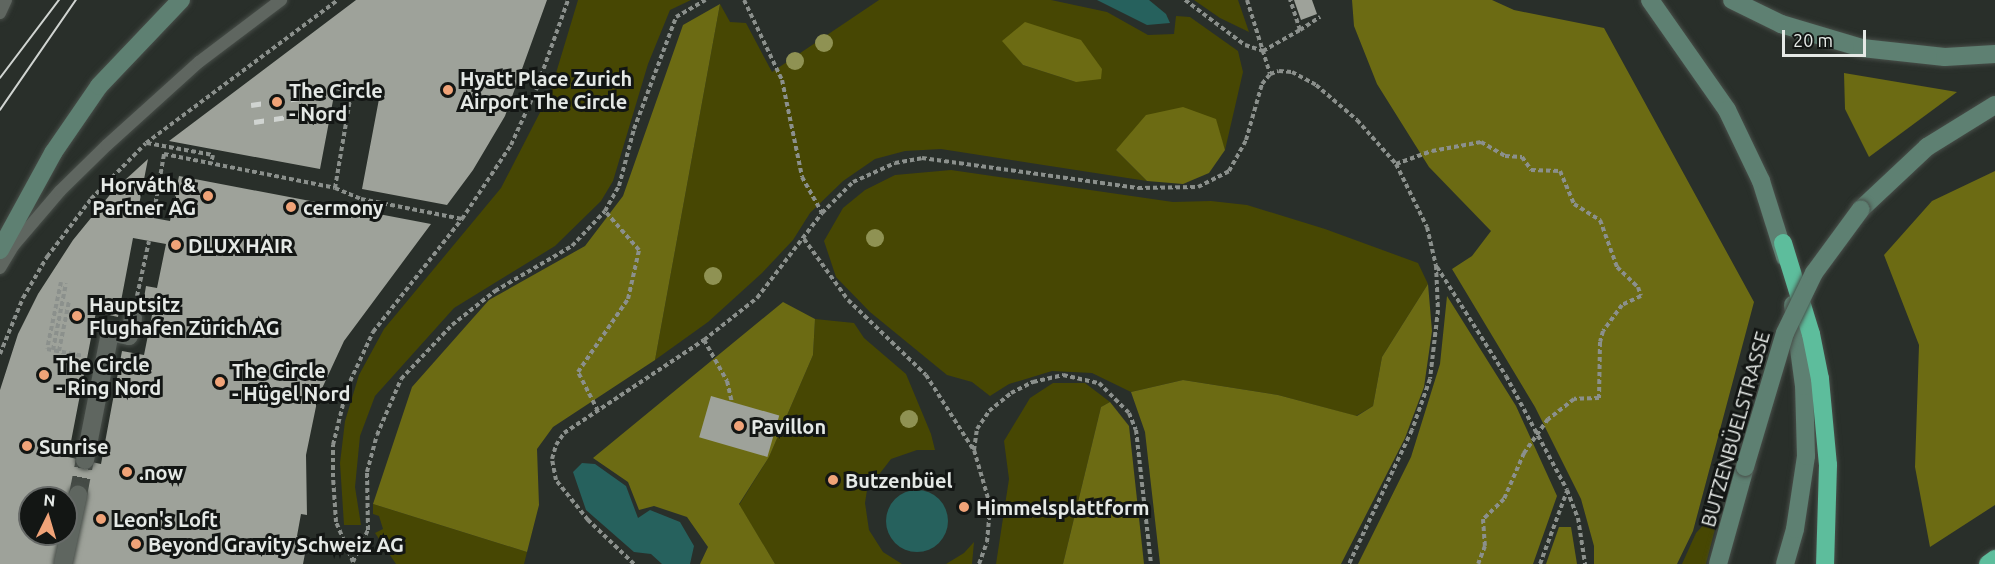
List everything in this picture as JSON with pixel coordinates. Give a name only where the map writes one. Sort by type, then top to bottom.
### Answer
[{"type":"highway","points":[[1783,243],[1811,334],[1820,379],[1828,465],[1825,564]]},
{"type":"highway","points":[[1988,564],[1995,559]]},
{"type":"main road","points":[[0,250],[54,153],[99,86],[181,0]]},
{"type":"main road","points":[[1650,0],[1726,110],[1761,181],[1783,243],[1802,359],[1806,422],[1802,488],[1785,564]]},
{"type":"main road","points":[[1732,0],[1781,24],[1862,48],[1946,57],[1995,54]]},
{"type":"main road","name":"BUTZENBÜELSTRASSE","points":[[1718,564],[1785,333],[1815,273],[1861,209],[1927,147],[1995,105]]},
{"type":"street","points":[[85,460],[110,332],[129,336],[133,318]]},
{"type":"street","points":[[63,564],[67,546]]},
{"type":"lane","points":[[0,13],[6,0]]},
{"type":"lane","points":[[0,268],[13,246],[60,190],[200,62],[281,0]]},
{"type":"path","points":[[0,354],[23,298],[47,257],[91,199],[146,143],[338,0]]},
{"type":"path","points":[[353,563],[336,522],[333,477],[333,445],[347,388],[373,332],[462,219],[511,144],[536,90],[568,0]]},
{"type":"path","points":[[353,563],[368,530],[367,472],[377,435],[401,379],[452,325],[495,291],[572,246],[605,211],[620,186],[634,129],[676,17],[706,0]]},
{"type":"path","points":[[744,0],[782,80],[802,177],[822,213]]},
{"type":"path","points":[[1185,0],[1245,45],[1263,51],[1320,17]]},
{"type":"path","points":[[1247,0],[1270,74]]},
{"type":"path","points":[[1290,0],[1300,30]]},
{"type":"path","points":[[634,564],[588,520],[556,480],[552,459],[556,445],[564,434],[704,340],[757,298],[822,213],[853,182],[873,171],[922,158],[1137,188],[1198,187],[1229,171],[1239,157],[1262,84],[1270,74],[1292,72],[1316,85],[1357,120],[1396,164],[1424,218],[1436,265],[1438,310],[1431,379],[1412,430],[1349,564]]},
{"type":"path","points":[[335,188],[351,93]]},
{"type":"path","points":[[1396,164],[1432,151],[1481,142],[1505,156],[1522,157],[1531,170],[1560,171],[1574,204],[1600,220],[1617,267],[1638,287],[1641,296],[1622,304],[1600,342],[1599,398],[1574,399],[1548,419],[1524,453],[1504,499],[1483,519],[1485,546],[1478,564]]},
{"type":"path","points":[[146,143],[213,155],[212,163]]},
{"type":"path","points":[[153,218],[164,154],[335,188],[361,199],[462,219]]},
{"type":"path","points":[[598,411],[578,372],[628,299],[639,250],[605,211]]},
{"type":"path","points":[[804,239],[848,300],[926,375],[952,421],[974,450],[990,505],[987,542],[979,564]]},
{"type":"path","points":[[139,284],[149,241]]},
{"type":"path","points":[[1436,265],[1539,434],[1567,490],[1578,518],[1585,564]]},
{"type":"path","points":[[61,282],[47,349],[105,361]]},
{"type":"path","points":[[53,351],[66,283]]},
{"type":"path","points":[[59,351],[69,301]]},
{"type":"path","points":[[704,340],[727,381],[732,402]]},
{"type":"path","points":[[974,450],[977,429],[989,411],[1011,393],[1033,382],[1064,375],[1099,383],[1129,413],[1136,430],[1151,564]]},
{"type":"path","points":[[1540,564],[1567,490]]},
{"type":"path","points":[[984,505],[990,505]]},
{"type":"shaded area","points":[[578,0],[691,0],[670,10],[648,64],[613,181],[601,201],[555,246],[454,308],[375,396],[360,436],[355,487],[361,525],[344,525],[340,463],[345,421],[359,375],[384,329],[501,188],[550,93]]},
{"type":"shaded area","points":[[879,0],[1051,0],[1107,12],[1148,35],[1174,34],[1176,16],[1190,17],[1238,51],[1243,72],[1225,150],[1215,119],[1116,150],[1147,181],[941,149],[905,151],[875,159],[843,181],[810,213],[793,240],[762,273],[708,322],[655,360],[720,4],[730,22],[746,23],[772,72]],"holes":[[[1003,41],[1076,82],[1023,65]]]},
{"type":"shaded area","points":[[1194,0],[1238,0],[1249,32],[1220,18]]},
{"type":"shaded area","points":[[1352,0],[1492,0],[1514,10],[1604,28],[1754,302],[1693,531],[1677,564],[1594,564],[1594,546],[1581,499],[1535,407],[1452,269],[1472,256],[1491,231],[1429,167],[1377,84],[1354,26]]},
{"type":"shaded area","points":[[720,4],[655,360],[553,427],[537,449],[539,505],[527,552],[373,504],[412,387],[489,300],[585,246],[623,196],[683,25]]},
{"type":"shaded area","points":[[1025,22],[1081,40],[1102,69],[1101,79],[1076,82],[1023,65],[1002,41]]},
{"type":"shaded area","points":[[1844,73],[1957,92],[1869,157],[1845,109]]},
{"type":"shaded area","points":[[1183,107],[1216,119],[1225,150],[1209,173],[1183,184],[1147,181],[1116,150],[1146,115]]},
{"type":"shaded area","points":[[951,170],[1173,202],[1211,201],[1247,205],[1325,229],[1418,263],[1428,284],[1382,357],[1373,406],[1356,416],[1278,395],[1183,380],[1131,392],[1092,373],[1052,371],[1009,384],[990,396],[972,382],[947,375],[870,312],[836,277],[824,241],[843,208],[865,190],[895,175]]},
{"type":"shaded area","points":[[1995,171],[1995,505],[1930,547],[1915,467],[1919,345],[1884,255],[1932,201]]},
{"type":"shaded area","points":[[1428,284],[1432,331],[1424,387],[1405,438],[1341,564],[1160,564],[1145,432],[1131,392],[1183,380],[1278,395],[1357,416],[1373,406],[1382,357]]},
{"type":"shaded area","points":[[1447,296],[1516,406],[1557,496],[1533,564],[1358,564],[1411,457],[1440,364]]},
{"type":"shaded area","points":[[783,302],[815,319],[813,355],[769,457],[739,504],[775,564],[700,564],[708,547],[687,517],[654,506],[639,510],[628,482],[593,458]]},
{"type":"shaded area","points":[[815,319],[854,323],[864,338],[906,374],[931,434],[935,450],[917,450],[891,459],[867,490],[865,503],[869,530],[883,552],[902,564],[775,564],[739,505],[769,457],[813,355]]},
{"type":"shaded area","points":[[1053,383],[1085,383],[1110,402],[1101,407],[1063,564],[996,564],[1009,479],[1004,441],[1030,398]]},
{"type":"shaded area","points":[[1110,402],[1129,426],[1144,564],[1063,564],[1101,407]]},
{"type":"shaded area","points":[[373,504],[527,552],[524,564],[396,564],[375,533],[383,529],[379,516],[373,514]]},
{"type":"shaded area","points":[[1721,506],[1706,564],[1682,564],[1696,533]]},
{"type":"shaded area","points":[[1559,527],[1571,527],[1577,564],[1546,564]]},
{"type":"shaded area","points":[[974,542],[972,564],[946,564],[964,553]]},
{"type":"water","points":[[1097,0],[1149,0],[1166,14],[1170,23],[1147,25]]},
{"type":"water","points":[[582,463],[595,464],[626,486],[638,518],[650,510],[680,522],[694,546],[690,564],[662,564],[651,554],[634,552],[586,510],[573,472]]},
{"type":"water","points":[[917,490],[929,492],[939,499],[946,509],[948,521],[946,533],[939,543],[929,550],[917,552],[905,550],[895,543],[888,533],[886,521],[888,509],[895,499],[905,492]]},
{"type":"building","name":"The Circle - Nord","points":[[356,0],[547,0],[505,116],[473,170],[447,205],[362,189],[379,99],[335,90],[320,169],[169,141]]},
{"type":"building","points":[[1294,0],[1312,0],[1317,14],[1301,20]]},
{"type":"building","name":"The Circle - Hügel Nord","points":[[148,159],[137,215],[170,221],[179,176],[431,224],[344,341],[318,397],[306,455],[307,515],[301,514],[297,536],[308,538],[303,564],[0,564],[0,390],[18,334],[38,294],[73,240],[113,191]],"holes":[[[133,238],[166,244],[157,288],[146,286],[144,298],[155,300],[144,355],[122,351],[101,464],[68,457],[96,312],[118,317]]]},
{"type":"building","name":"Pavillon","points":[[711,396],[779,416],[767,457],[699,437]]},
{"type":"tunnel","points":[[78,495],[85,460]]},
{"type":"tram line","points":[[0,78],[59,0]]},
{"type":"tram line","points":[[0,110],[76,0]]},
{"type":"railway","points":[[251,105],[299,98]]},
{"type":"railway","points":[[254,122],[301,115]]},
{"type":"place","name":"Hyatt Place Zurich Airport The Circle","points":[[448,90]]},
{"type":"place","name":"The Circle - Nord","points":[[277,102]]},
{"type":"place","name":"Horváth & Partner AG","points":[[208,196]]},
{"type":"place","name":"cermony","points":[[291,207]]},
{"type":"place","name":"DLUX HAIR","points":[[176,245]]},
{"type":"place","name":"Hauptsitz Flughafen Zürich AG","points":[[77,316]]},
{"type":"place","name":"The Circle - Ring Nord","points":[[44,375]]},
{"type":"place","name":"The Circle - Hügel Nord","points":[[220,382]]},
{"type":"place","name":"Pavillon","points":[[739,426]]},
{"type":"place","name":"Sunrise","points":[[27,446]]},
{"type":"place","name":".now","points":[[127,472]]},
{"type":"place","name":"Butzenbüel","points":[[833,480]]},
{"type":"place","name":"Himmelsplattform","points":[[964,507]]},
{"type":"place","name":"Leon's Loft","points":[[101,519]]},
{"type":"place","name":"Beyond Gravity Schweiz AG","points":[[136,544]]}]
